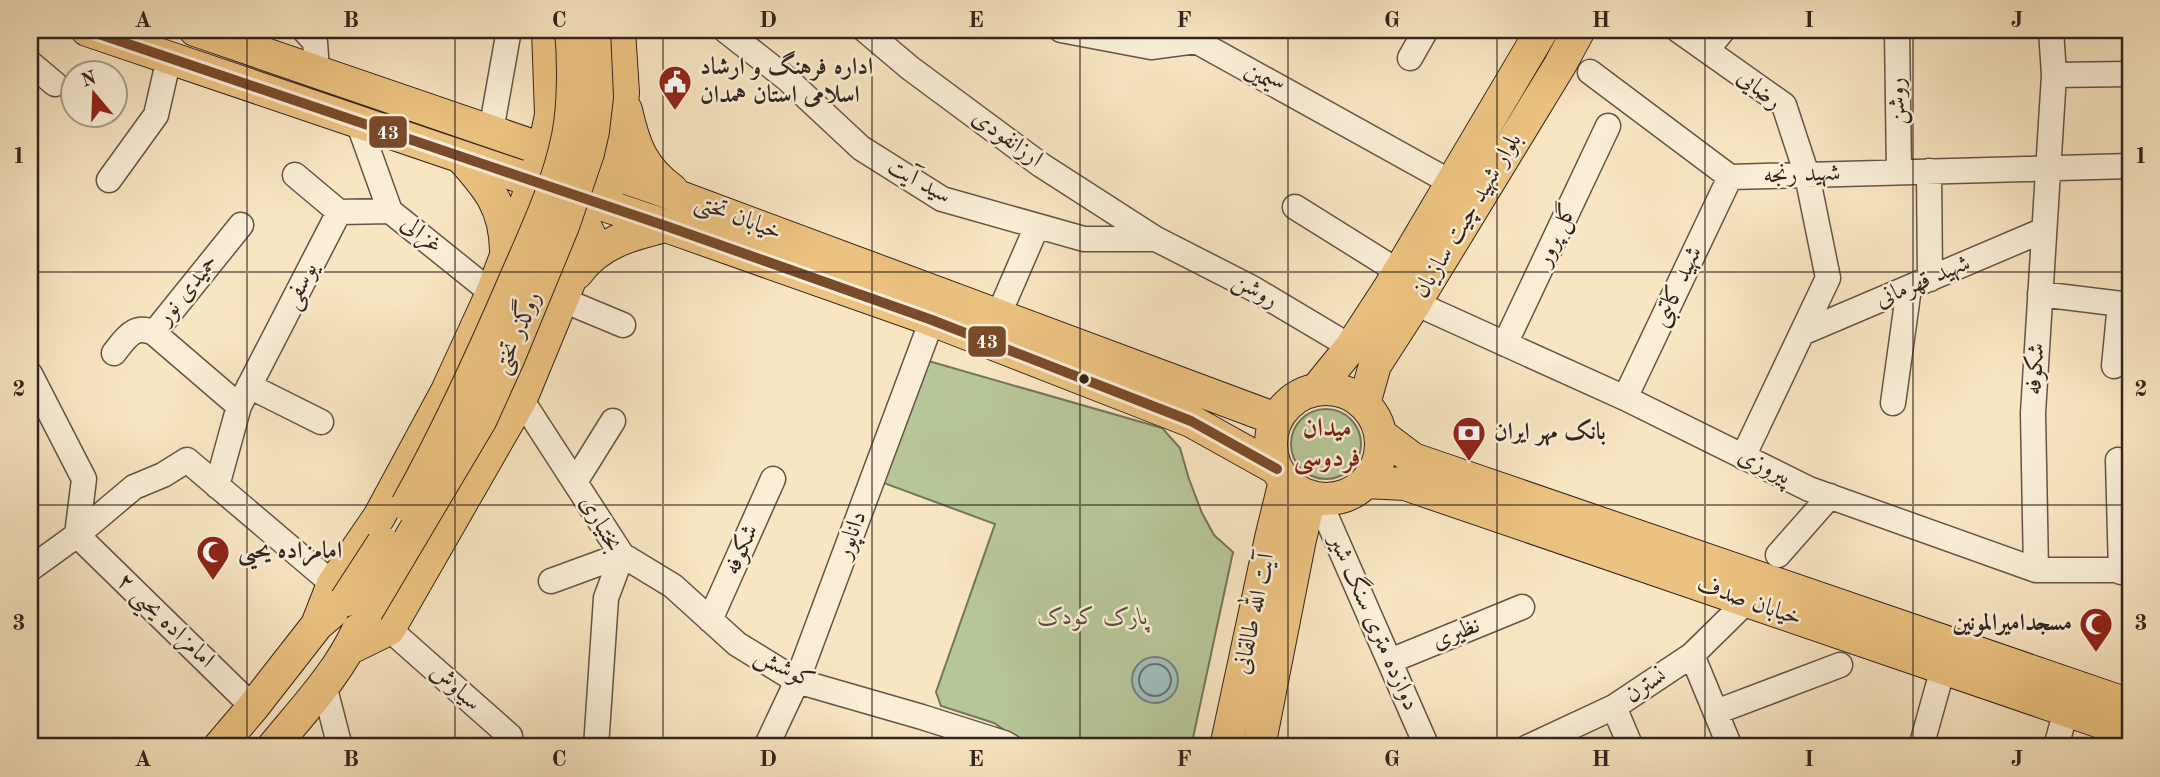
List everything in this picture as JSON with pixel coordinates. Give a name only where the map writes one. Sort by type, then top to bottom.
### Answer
[{"type":"main road","name":"خیابان تختی","points":[[87,30],[666,226],[932,320],[1191,421],[1298,486]]},
{"type":"main road","name":"خیابان تختی","points":[[195,30],[612,172],[1276,419]]},
{"type":"main road","name":"روگذر تختی","points":[[359,606],[481,419],[559,237],[584,166],[593,131],[597,97],[594,30]]},
{"type":"main road","points":[[619,30],[623,93],[630,131],[640,156],[653,175],[681,197]]},
{"type":"main road","name":"بلوار شهید چیت سازیان","points":[[1317,389],[1351,347],[1399,272],[1542,30]]},
{"type":"main road","name":"بلوار شهید چیت سازیان","points":[[1364,404],[1375,365],[1579,30]]},
{"type":"main road","points":[[495,132],[519,130],[531,123],[536,116],[556,33]]},
{"type":"main road","points":[[273,747],[324,685],[350,648],[379,517],[447,391],[492,293],[544,149],[551,115],[556,33]]},
{"type":"main road","name":"روگذر تختی","points":[[359,606],[408,503],[475,374],[540,222],[560,166],[568,134],[572,82],[556,33]]},
{"type":"main road","points":[[603,205],[620,130],[623,93]]},
{"type":"main road","points":[[551,115],[562,133],[576,143],[594,144],[620,130]]},
{"type":"main road","points":[[461,157],[480,177],[501,212],[506,253]]},
{"type":"main road","points":[[219,747],[317,625],[359,606],[522,400],[589,234],[583,220],[573,208],[546,203],[534,205],[522,212]]},
{"type":"main road","points":[[566,291],[580,268],[605,247],[635,234],[666,226]]},
{"type":"main road","points":[[1317,389],[1342,391],[1364,404],[1375,418],[1381,451],[1376,468],[1366,482],[1352,492],[1335,498],[1298,486],[1271,453],[1271,436],[1276,419],[1286,405],[1300,395],[1317,389]]},
{"type":"main road","name":"خیابان صدف","points":[[1380,434],[1413,459],[2130,705]]},
{"type":"main road","name":"خیابان صدف","points":[[1366,482],[1405,484],[2130,732]]},
{"type":"main road","name":"آیت الله طالقانی","points":[[1226,747],[1271,538],[1298,486]]},
{"type":"main road","name":"آیت الله طالقانی","points":[[1259,747],[1299,544],[1298,486]]},
{"type":"street","points":[[304,30],[315,42],[317,71]]},
{"type":"street","points":[[495,132],[509,30]]},
{"type":"street","name":"سید آیت","points":[[725,30],[786,78],[861,148],[942,199],[1084,239],[1156,239]]},
{"type":"street","name":"ارزانفودی","points":[[865,30],[910,68],[1041,165],[1156,239]]},
{"type":"street","name":"سیمین","points":[[1060,30],[1151,47],[1191,36],[1452,183]]},
{"type":"street","points":[[1410,58],[1426,30]]},
{"type":"street","name":"رضایی","points":[[1678,30],[1784,105],[1807,175]]},
{"type":"street","points":[[1707,50],[1723,30]]},
{"type":"street","name":"روشن","points":[[1897,30],[1899,172]]},
{"type":"street","name":"شکوفه","points":[[2036,570],[2033,413],[2054,75],[2050,30]]},
{"type":"street","points":[[109,180],[156,115],[169,58]]},
{"type":"street","points":[[30,64],[55,84]]},
{"type":"street","name":"شهید رنجه","points":[[1590,72],[1730,177],[2130,166]]},
{"type":"street","points":[[2054,75],[2130,75]]},
{"type":"street","name":"غزالی","points":[[358,122],[390,211],[492,293]]},
{"type":"street","name":"گل پرور","points":[[1506,344],[1608,126]]},
{"type":"street","points":[[1893,403],[1920,283],[1929,172]]},
{"type":"street","points":[[295,175],[340,212],[390,211]]},
{"type":"street","points":[[1743,457],[1828,278],[1807,175]]},
{"type":"street","name":"شهید کاتبی","points":[[1625,398],[1730,177]]},
{"type":"street","points":[[1295,207],[1399,272]]},
{"type":"street","name":"یوسفی","points":[[218,485],[244,396],[340,212]]},
{"type":"street","name":"حمیدی نور","points":[[241,225],[153,333],[244,396],[321,422]]},
{"type":"street","points":[[998,316],[1037,226]]},
{"type":"street","name":"شهید قهرمانی","points":[[1802,333],[2044,230]]},
{"type":"street","name":"روشن","points":[[1156,239],[1252,288],[1351,347]]},
{"type":"street","points":[[566,291],[623,325]]},
{"type":"street","points":[[2040,293],[2125,304],[2114,366]]},
{"type":"street","name":"پیروزی","points":[[1415,303],[1625,398],[1809,489],[2036,570],[2126,571]]},
{"type":"street","name":"داناپور","points":[[766,747],[797,681],[932,320]]},
{"type":"street","points":[[114,354],[127,336],[136,330],[145,329],[153,333]]},
{"type":"street","points":[[30,374],[84,479],[77,535]]},
{"type":"street","name":"بختیاری","points":[[522,400],[622,555],[606,598],[596,747]]},
{"type":"street","points":[[575,482],[613,421]]},
{"type":"street","points":[[30,569],[77,535],[134,487],[163,475],[187,460],[359,606]]},
{"type":"street","points":[[2118,460],[2126,571]]},
{"type":"street","name":"شکوفه","points":[[710,620],[773,479]]},
{"type":"street","name":"دوازده متری سنگ شیر","points":[[1298,486],[1390,661],[1427,747]]},
{"type":"street","points":[[1778,555],[1830,496]]},
{"type":"street","name":"امامزاده یحیی ۲","points":[[77,535],[253,707]]},
{"type":"street","points":[[551,581],[622,555]]},
{"type":"street","name":"کوشش","points":[[622,555],[673,586],[737,644],[797,681],[922,717],[1006,746]]},
{"type":"street","name":"نسترن","points":[[1528,747],[1614,707],[1692,655],[1747,601]]},
{"type":"street","name":"سیاوش","points":[[359,606],[510,736],[502,747]]},
{"type":"street","name":"نظیری","points":[[1390,661],[1522,607]]},
{"type":"street","points":[[1692,655],[1730,747]]},
{"type":"street","points":[[1716,712],[1840,665]]},
{"type":"street","points":[[1921,747],[1943,668]]},
{"type":"street","points":[[324,685],[340,747]]},
{"type":"street","points":[[1614,707],[1631,747]]},
{"type":"street","points":[[2056,747],[2066,710]]},
{"type":"green space","name":"پارک کودک","points":[[925,360],[1162,428],[1180,448],[1202,513],[1214,535],[1233,552],[1191,747],[1107,747],[1072,739],[1067,747],[1029,747],[994,723],[941,706],[936,692],[995,524],[881,482]]},
{"type":"green space","points":[[1326,409],[1345,415],[1355,425],[1361,444],[1355,463],[1345,473],[1326,479],[1307,473],[1297,463],[1291,444],[1297,425],[1307,415]]},
{"type":"water","points":[[1155,657],[1171,664],[1178,680],[1171,696],[1155,703],[1139,696],[1132,680],[1139,664]]},
{"type":"transit line","name":"43","points":[[87,30],[666,226],[932,320],[1191,421],[1277,469]]},
{"type":"place","name":"اداره فرهنگ و ارشاد اسلامی استان همدان","points":[[675,112]]},
{"type":"place","name":"بانک مهر ایران","points":[[1469,463]]},
{"type":"place","name":"امامزاده یحیی","points":[[213,582]]},
{"type":"place","name":"مسجدامیرالمونین","points":[[2096,654]]},
{"type":"district","name":"میدان فردوسی","points":[[1327,444]]}]
